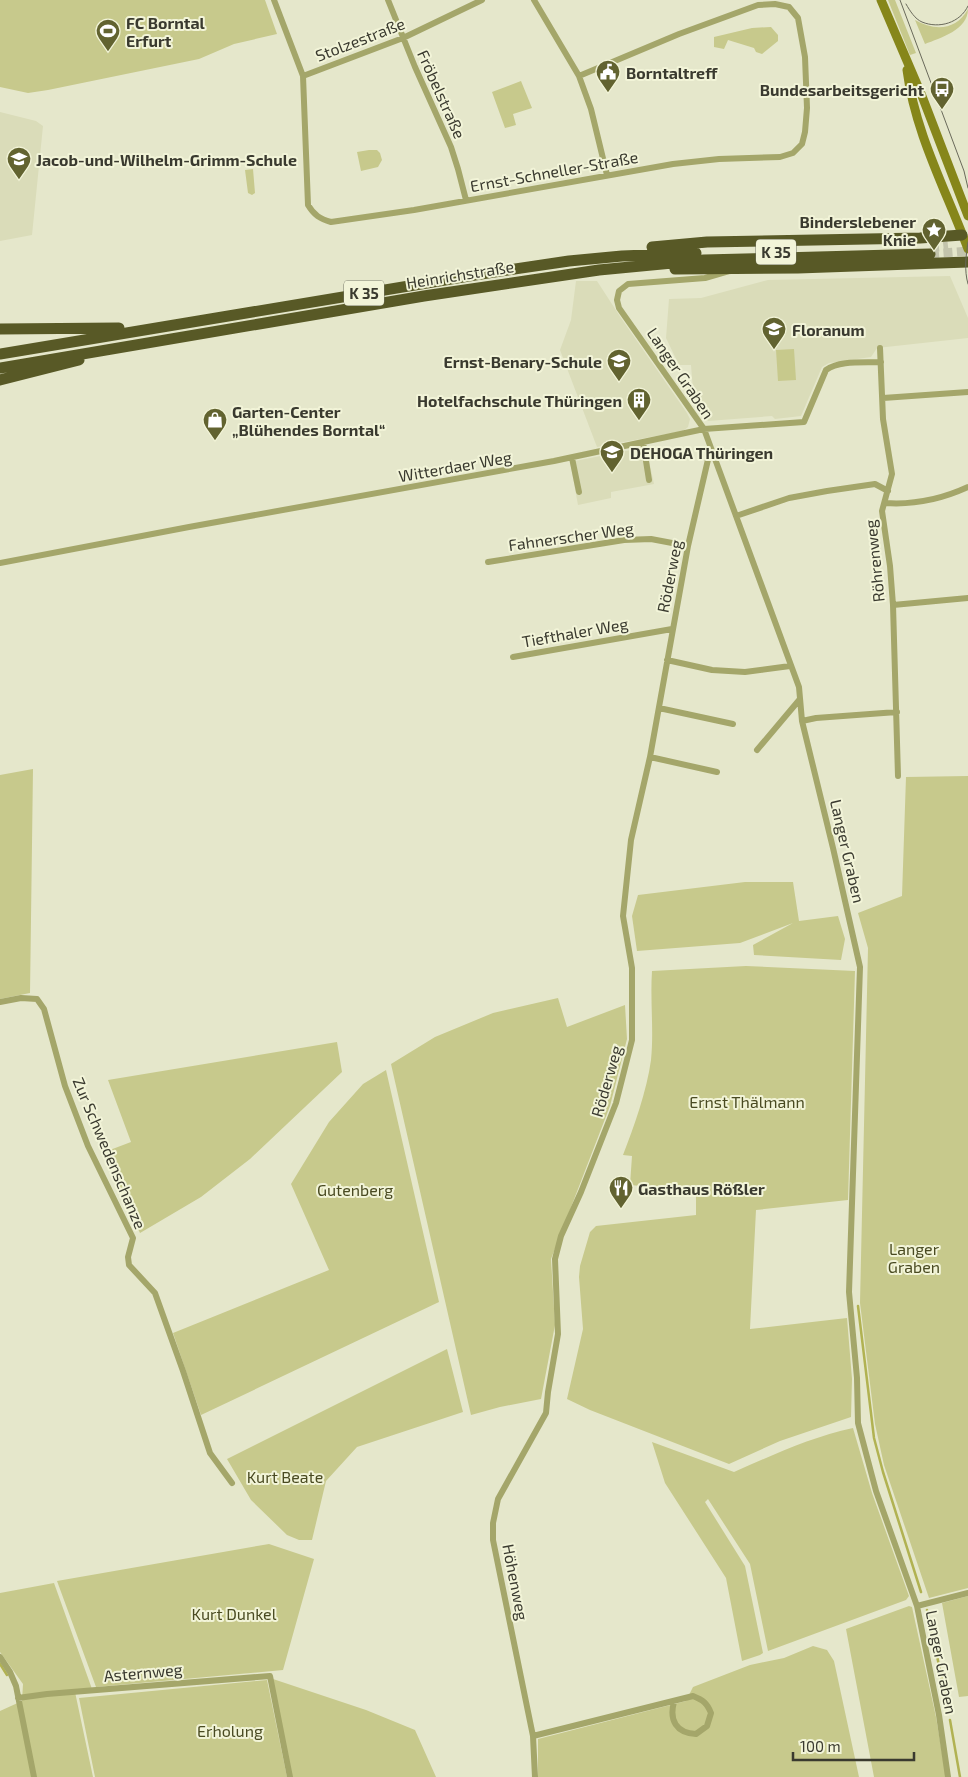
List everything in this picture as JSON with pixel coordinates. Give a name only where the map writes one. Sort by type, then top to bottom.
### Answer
[{"type":"highway","name":"K 35","points":[[623,262],[632,249],[707,242],[901,239],[965,235]]},
{"type":"highway","name":"Heinrichstraße","points":[[0,354],[569,261],[704,260],[930,251]]},
{"type":"highway","name":"K 35","points":[[623,262],[735,269],[968,262]]},
{"type":"highway","name":"Heinrichstraße","points":[[0,368],[562,274],[623,262]]},
{"type":"highway","points":[[0,329],[146,329]]},
{"type":"highway","points":[[0,380],[79,361],[88,352]]},
{"type":"main road","points":[[882,0],[968,216]]},
{"type":"main road","points":[[906,59],[910,93],[919,126],[965,235],[968,249]]},
{"type":"street","points":[[274,0],[303,76]]},
{"type":"street","name":"Fröbelstraße","points":[[388,0],[451,146],[466,200]]},
{"type":"street","name":"Stolzestraße","points":[[303,76],[403,38],[482,0]]},
{"type":"street","points":[[534,0],[579,76],[591,109],[607,175]]},
{"type":"street","name":"Ernst-Schneller-Straße","points":[[303,76],[308,206],[312,213],[320,219],[331,222],[673,164],[719,159],[780,157],[793,153],[802,144],[805,132],[806,108],[805,57],[798,18],[788,7],[775,4],[758,5],[679,34],[579,76]]},
{"type":"street","name":"Langer Graben","points":[[735,269],[705,278],[628,284],[619,291],[618,300],[625,316],[704,429],[710,450],[798,687],[802,721],[860,967],[849,1292],[857,1378],[858,1423],[876,1491],[916,1606],[939,1716],[948,1777]]},
{"type":"street","name":"Röhrenweg","points":[[880,348],[884,419],[892,474],[882,511],[890,566],[893,605],[898,712],[898,776]]},
{"type":"street","name":"Witterdaer Weg","points":[[0,563],[572,458],[704,429],[804,422],[826,370],[840,364],[881,362]]},
{"type":"street","points":[[883,398],[968,392]]},
{"type":"street","points":[[643,442],[649,480]]},
{"type":"street","name":"Röderweg","points":[[547,1404],[558,1334],[555,1259],[561,1236],[616,1103],[632,1040],[632,968],[623,916],[631,840],[650,757],[688,546],[710,450]]},
{"type":"street","points":[[572,458],[578,492]]},
{"type":"street","points":[[736,516],[789,498],[827,491],[875,484],[888,491]]},
{"type":"street","points":[[885,504],[899,504],[949,496],[968,487]]},
{"type":"street","name":"Fahnerscher Weg","points":[[488,562],[624,540],[651,539],[688,546]]},
{"type":"street","points":[[893,605],[968,598]]},
{"type":"street","name":"Tiefthaler Weg","points":[[513,657],[672,629]]},
{"type":"street","points":[[667,660],[712,670],[745,672],[790,666]]},
{"type":"street","points":[[757,750],[800,699]]},
{"type":"street","points":[[659,708],[733,724]]},
{"type":"street","points":[[802,721],[816,718],[898,712]]},
{"type":"street","points":[[650,757],[717,772]]},
{"type":"street","name":"Zur Schwedenschanze","points":[[0,1002],[21,998],[37,999],[44,1009],[65,1086],[88,1146],[133,1238],[128,1257],[129,1265],[155,1294],[210,1453],[232,1483]]},
{"type":"street","name":"Höhenweg","points":[[535,1777],[533,1736],[493,1540],[493,1523],[498,1499],[546,1413],[547,1404]]},
{"type":"street","points":[[916,1606],[968,1593]]},
{"type":"street","points":[[0,1657],[10,1672],[16,1686],[34,1777]]},
{"type":"street","name":"Asternweg","points":[[18,1698],[66,1692],[270,1676],[290,1777]]},
{"type":"street","points":[[533,1736],[693,1696],[707,1704],[711,1713],[707,1726],[696,1734],[677,1728],[672,1710],[674,1702]]},
{"type":"shaded area","name":"Jacob-und-Wilhelm-Grimm-Schule","points":[[0,112],[36,121],[43,126],[32,235],[0,241]]},
{"type":"shaded area","name":"Floranum","points":[[950,276],[968,318],[968,338],[877,348],[871,357],[829,363],[822,367],[801,416],[775,419],[772,416],[708,421],[693,390],[691,365],[679,365],[666,338],[669,299],[701,298],[768,280]]},
{"type":"shaded area","name":"Ernst-Benary-Schule","points":[[576,281],[597,281],[687,413],[690,419],[688,427],[683,431],[597,447],[560,350],[571,320]]},
{"type":"shaded area","name":"DEHOGA Thüringen","points":[[646,447],[654,484],[611,492],[611,498],[578,505],[570,462]]},
{"type":"green space","name":"FC Borntal Erfurt","points":[[0,0],[265,0],[277,34],[234,44],[199,59],[28,93],[0,87]]},
{"type":"green space","points":[[888,0],[895,0],[916,53],[910,55]]},
{"type":"green space","points":[[968,9],[967,16],[958,28],[945,36],[925,44],[915,20],[930,26],[944,27],[957,22]]},
{"type":"green space","points":[[771,27],[778,35],[778,41],[762,54],[756,52],[754,48],[728,40],[724,49],[714,47],[714,37],[752,28]]},
{"type":"green space","points":[[521,81],[532,108],[513,114],[516,125],[505,128],[492,92]]},
{"type":"green space","points":[[377,150],[382,160],[378,167],[361,171],[357,152]]},
{"type":"green space","points":[[253,169],[255,193],[252,195],[248,193],[245,170]]},
{"type":"green space","points":[[794,349],[796,380],[778,381],[776,350]]},
{"type":"green space","points":[[33,769],[30,993],[0,999],[0,775]]},
{"type":"green space","name":"Langer Graben","points":[[968,776],[968,1588],[929,1598],[884,1465],[875,1424],[860,1303],[868,948],[858,913],[902,896],[906,777]]},
{"type":"green space","points":[[745,882],[793,882],[799,921],[838,916],[845,939],[841,960],[754,955],[753,945],[793,923],[740,943],[637,951],[632,916],[638,895]]},
{"type":"green space","name":"Ernst Thälmann","points":[[746,966],[855,971],[848,1200],[756,1210],[750,1329],[847,1318],[852,1379],[851,1417],[780,1441],[729,1464],[590,1410],[567,1399],[583,1329],[579,1277],[580,1266],[590,1232],[596,1226],[696,1215],[696,1191],[630,1185],[632,1156],[623,1155],[636,1121],[651,1060],[652,971]]},
{"type":"green space","points":[[558,998],[567,1027],[625,1005],[627,1039],[610,1106],[551,1259],[555,1325],[541,1399],[471,1415],[391,1064],[435,1037],[493,1013]]},
{"type":"green space","points":[[337,1042],[342,1072],[250,1159],[201,1197],[140,1233],[102,1153],[131,1142],[108,1080]]},
{"type":"green space","name":"Gutenberg","points":[[386,1070],[439,1302],[201,1415],[173,1333],[329,1270],[291,1184],[329,1122],[363,1084]]},
{"type":"green space","name":"Kurt Beate","points":[[447,1349],[463,1412],[357,1447],[326,1481],[312,1540],[299,1540],[287,1535],[251,1500],[227,1459]]},
{"type":"green space","points":[[853,1428],[872,1493],[909,1596],[906,1600],[768,1651],[750,1564],[708,1499],[705,1502],[745,1566],[763,1653],[742,1661],[726,1578],[665,1483],[652,1442],[734,1472],[807,1441]]},
{"type":"green space","name":"Kurt Dunkel","points":[[269,1544],[314,1559],[283,1670],[96,1687],[57,1581]]},
{"type":"green space","points":[[54,1583],[92,1689],[75,1692],[93,1777],[0,1777],[0,1711],[22,1701],[23,1684],[0,1652],[0,1593]]},
{"type":"green space","points":[[968,1596],[968,1696],[959,1697],[942,1603]]},
{"type":"green space","points":[[909,1606],[912,1607],[936,1717],[946,1777],[874,1777],[846,1629]]},
{"type":"green space","points":[[813,1646],[827,1650],[834,1661],[859,1777],[538,1777],[538,1739],[686,1701],[693,1687],[750,1665],[784,1658]]},
{"type":"green space","points":[[273,1679],[366,1710],[415,1730],[436,1777],[291,1777]]},
{"type":"green space","name":"Erholung","points":[[267,1680],[287,1777],[95,1777],[79,1698]]},
{"type":"waterway","points":[[858,1306],[874,1438],[921,1592]]},
{"type":"waterway","points":[[927,1610],[948,1707]]},
{"type":"waterway","points":[[0,1664],[7,1675]]},
{"type":"waterway","points":[[950,1720],[960,1777]]},
{"type":"tunnel","points":[[930,248],[948,246]]},
{"type":"tunnel","points":[[930,254],[968,251]]},
{"type":"tram line","points":[[900,0],[964,171],[968,188]]},
{"type":"tram line","points":[[906,4],[919,21],[935,25],[948,23],[960,17],[968,6]]},
{"type":"tram line","points":[[968,242],[966,258],[968,284]]},
{"type":"place","name":"FC Borntal Erfurt","points":[[108,52]]},
{"type":"place","name":"Borntaltreff","points":[[608,93]]},
{"type":"place","name":"Bundesarbeitsgericht","points":[[942,110]]},
{"type":"place","name":"Jacob-und-Wilhelm-Grimm-Schule","points":[[19,180]]},
{"type":"place","name":"Binderslebener Knie","points":[[934,251]]},
{"type":"place","name":"Floranum","points":[[774,350]]},
{"type":"place","name":"Ernst-Benary-Schule","points":[[619,382]]},
{"type":"place","name":"Hotelfachschule Thüringen","points":[[639,421]]},
{"type":"place","name":"Garten-Center „Blühendes Borntal“","points":[[215,441]]},
{"type":"place","name":"DEHOGA Thüringen","points":[[612,473]]},
{"type":"place","name":"Gasthaus Rößler","points":[[621,1209]]}]
